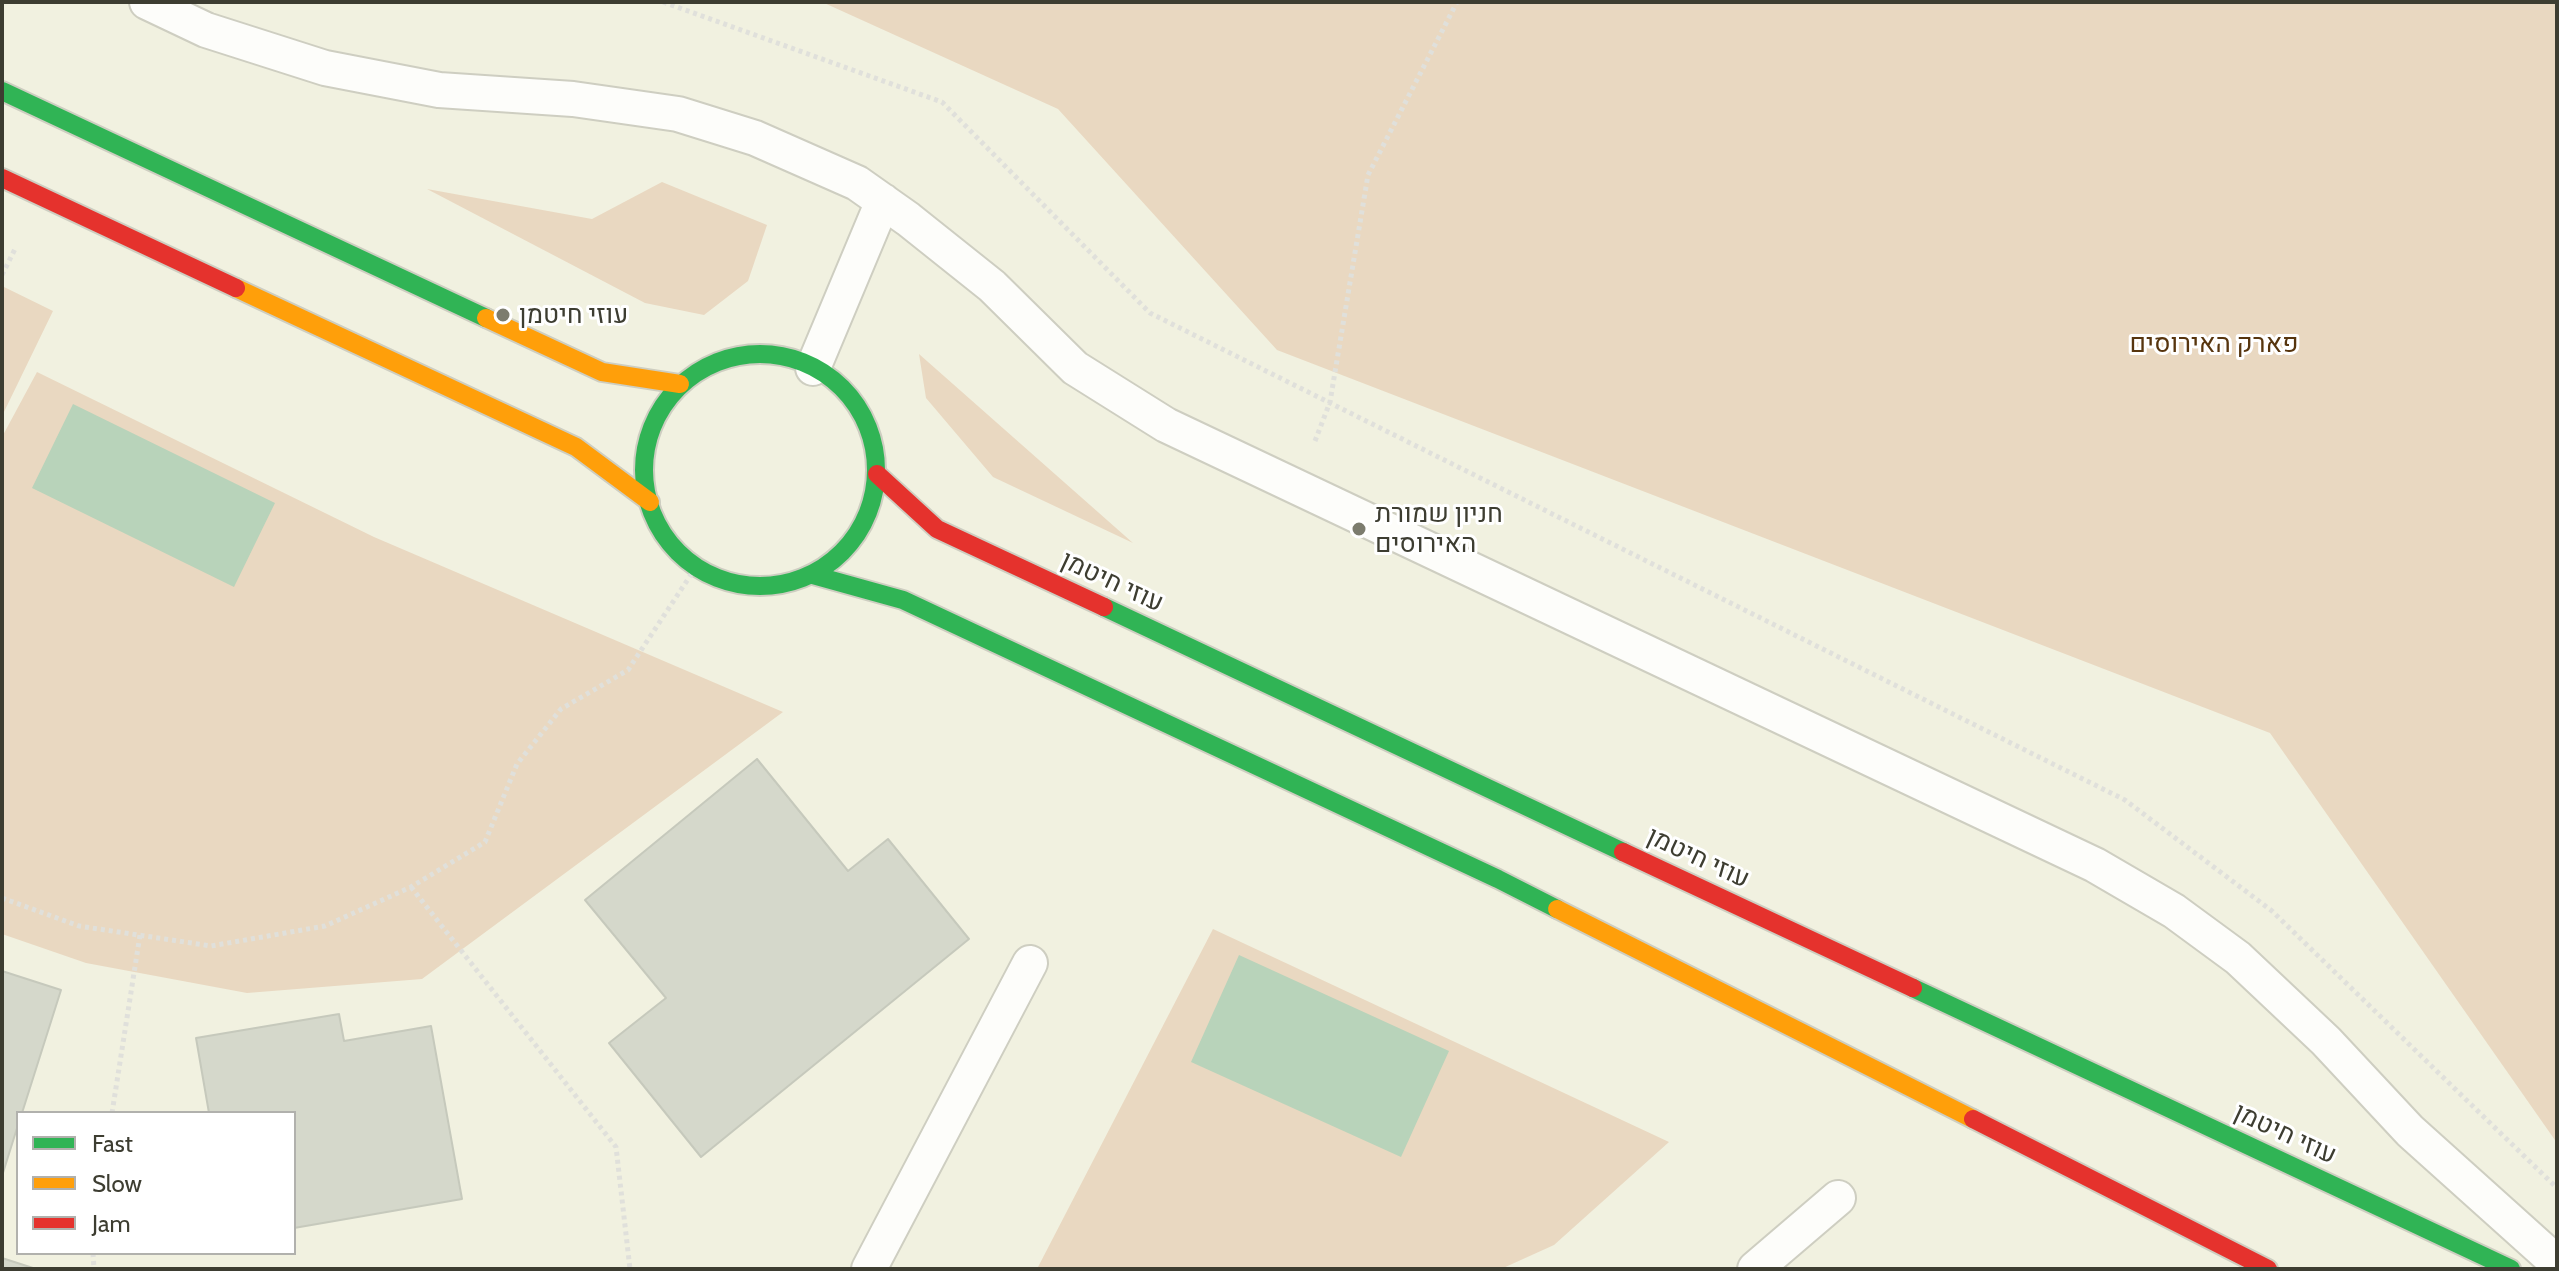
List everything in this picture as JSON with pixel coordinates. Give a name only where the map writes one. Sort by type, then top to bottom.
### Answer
[{"type":"street","points":[[2,91],[602,372],[680,384]]},
{"type":"street","points":[[2,178],[576,447],[650,502]]},
{"type":"street","points":[[755,353],[795,358],[813,368],[831,377],[852,398],[871,434],[877,474],[868,514],[847,548],[813,575],[774,586],[734,584],[696,567],[656,524],[645,485],[646,444],[657,416],[680,384],[715,362],[755,353]]},
{"type":"street","name":"עוזי חיטמן","points":[[877,474],[937,529],[2511,1269]]},
{"type":"street","points":[[813,575],[903,600],[1498,879],[2268,1269]]},
{"type":"street","points":[[2172,1221],[2201,1257]]},
{"type":"lane","points":[[147,2],[206,30],[325,68],[439,90],[573,99],[678,114],[755,138],[857,183],[992,286],[1075,368],[1166,425],[2095,865],[2174,911],[2238,958],[2326,1041],[2410,1131],[2557,1263]]},
{"type":"lane","points":[[813,368],[883,201]]},
{"type":"lane","points":[[869,1269],[1030,963]]},
{"type":"lane","points":[[1755,1269],[1838,1198]]},
{"type":"path","points":[[663,2],[942,102],[1150,313],[2125,800],[2272,911],[2557,1188]]},
{"type":"path","points":[[1297,487],[1330,402],[1368,175],[1457,2]]},
{"type":"path","points":[[2,898],[79,926],[211,946],[325,926],[411,887],[485,842],[517,764],[561,709],[628,670],[696,567]]},
{"type":"path","points":[[411,887],[616,1147],[630,1269]]},
{"type":"path","points":[[112,1111],[140,935]]},
{"type":"green space","name":"פארק האירוסים","points":[[822,2],[2557,2],[2557,1143],[2270,733],[1277,350],[1058,109]]},
{"type":"green space","points":[[662,182],[767,225],[748,281],[704,315],[645,303],[427,189],[592,219]]},
{"type":"green space","points":[[2,286],[53,311],[2,416]]},
{"type":"green space","points":[[919,354],[1133,543],[993,477],[926,398]]},
{"type":"green space","points":[[37,372],[374,537],[783,712],[422,979],[247,993],[86,963],[2,934],[2,437]]},
{"type":"green space","points":[[1213,929],[1669,1142],[1554,1245],[1501,1269],[1037,1269]]},
{"type":"shaded area","points":[[73,404],[275,503],[234,587],[32,488]]},
{"type":"shaded area","points":[[1239,955],[1449,1051],[1401,1157],[1191,1062]]},
{"type":"building","points":[[757,759],[848,871],[888,839],[969,939],[701,1157],[609,1043],[666,998],[585,900]]},
{"type":"building","points":[[2,971],[61,990],[23,1111],[16,1111],[16,1131],[2,1176]]},
{"type":"building","points":[[339,1014],[344,1041],[431,1026],[462,1199],[296,1228],[296,1111],[209,1111],[196,1038]]},
{"type":"building","points":[[2,1258],[36,1269],[2,1269]]},
{"type":"traffic: fast","points":[[2,91],[486,318]]},
{"type":"traffic: fast","points":[[760,354],[804,363],[842,388],[867,426],[876,470],[867,514],[842,552],[804,577],[760,586],[716,577],[678,552],[653,514],[644,470],[653,426],[678,388],[716,363],[760,354]]},
{"type":"traffic: fast","points":[[813,575],[903,600],[1557,909]]},
{"type":"traffic: fast","points":[[1104,607],[1623,852]]},
{"type":"traffic: fast","points":[[1913,988],[2511,1269]]},
{"type":"traffic: slow","points":[[236,288],[576,447],[650,502]]},
{"type":"traffic: slow","points":[[486,318],[602,372],[680,384]]},
{"type":"traffic: slow","points":[[1557,909],[1973,1119]]},
{"type":"traffic: jam","points":[[2,178],[236,288]]},
{"type":"traffic: jam","points":[[877,474],[937,529],[1104,607]]},
{"type":"traffic: jam","points":[[1623,852],[1913,988]]},
{"type":"traffic: jam","points":[[1973,1119],[2268,1269]]},
{"type":"place","name":"עוזי חיטמן","points":[[503,315]]},
{"type":"place","name":"חניון שמורת האירוסים","points":[[1359,529]]}]
